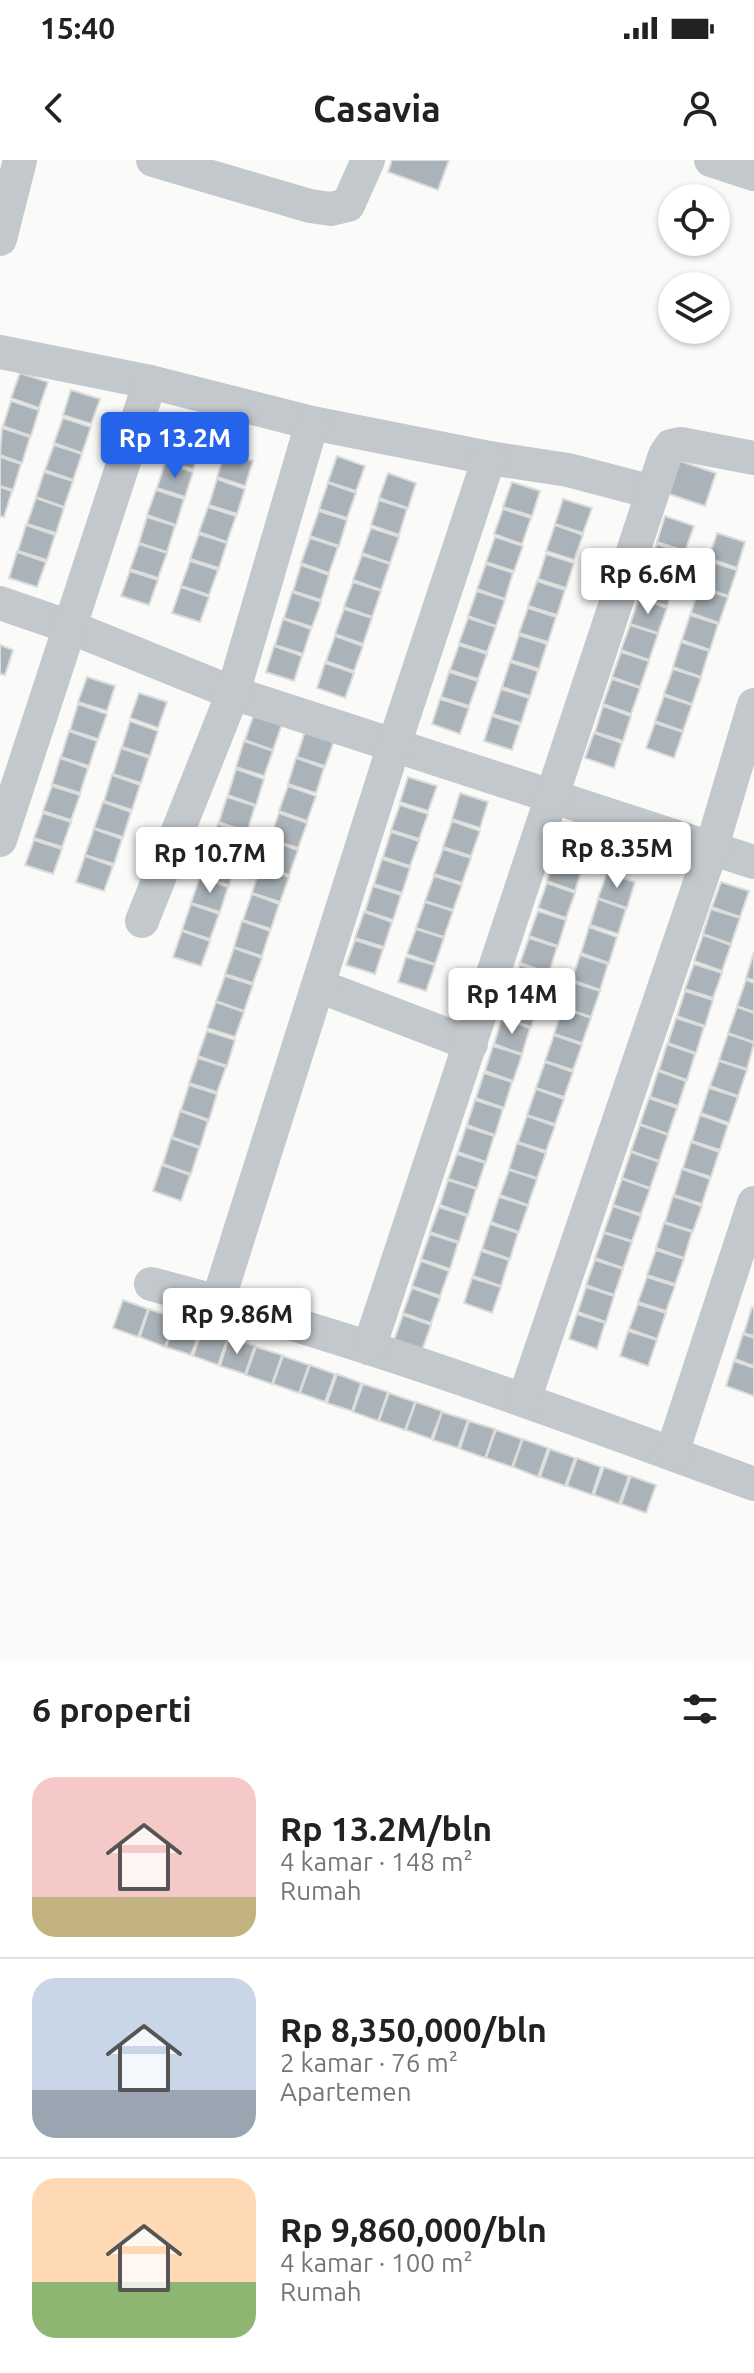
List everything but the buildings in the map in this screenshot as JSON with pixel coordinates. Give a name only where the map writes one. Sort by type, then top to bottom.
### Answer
[{"type":"street","points":[[0,239],[20,160]]},
{"type":"street","points":[[153,160],[310,206],[331,209],[348,205],[368,160]]},
{"type":"street","points":[[711,160],[754,174]]},
{"type":"street","points":[[0,352],[150,382],[312,423],[489,458],[568,470],[652,492]]},
{"type":"street","points":[[0,840],[150,382]]},
{"type":"street","points":[[142,921],[233,693],[312,423]]},
{"type":"street","points":[[369,1348],[665,455],[676,444],[754,458]]},
{"type":"street","points":[[218,1301],[394,745],[489,458]]},
{"type":"street","points":[[0,603],[70,627],[233,693],[754,862]]},
{"type":"street","points":[[524,1400],[711,850],[754,705]]},
{"type":"street","points":[[319,986],[471,1044]]},
{"type":"street","points":[[672,1453],[754,1203]]},
{"type":"street","points":[[151,1284],[218,1301],[369,1348],[524,1400],[754,1484]]}]
